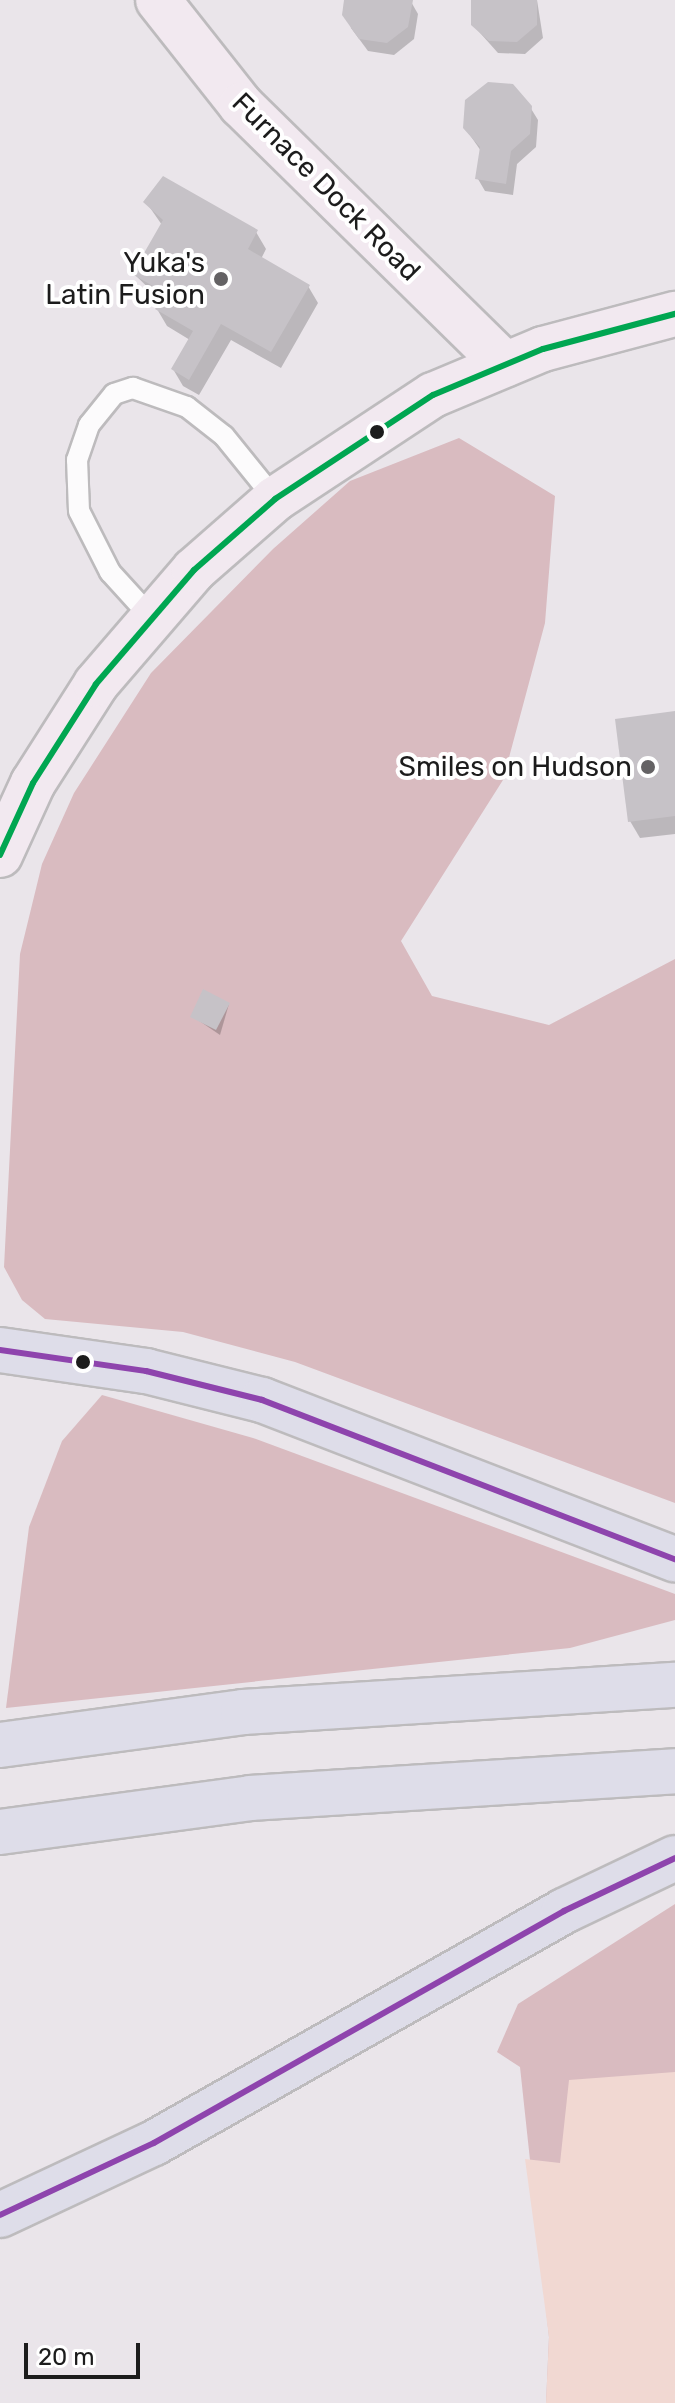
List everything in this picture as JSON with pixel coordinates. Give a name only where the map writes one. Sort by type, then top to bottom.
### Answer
[{"type":"highway","points":[[0,1350],[146,1371],[262,1400],[675,1559]]},
{"type":"highway","points":[[0,1745],[243,1712],[675,1685]]},
{"type":"highway","points":[[0,1832],[250,1798],[675,1771]]},
{"type":"highway","points":[[0,2215],[154,2143],[564,1911],[675,1858]]},
{"type":"main road","name":"Furnace Dock Road","points":[[158,0],[241,105],[505,364]]},
{"type":"main road","points":[[0,855],[60,737],[150,616],[275,499],[375,429],[505,364],[675,314]]},
{"type":"lane","points":[[150,616],[110,572],[77,499],[77,460],[89,425],[114,394],[133,388],[187,407],[224,436],[275,499]]},
{"type":"shaded area","points":[[459,438],[555,496],[545,623],[503,780],[401,941],[432,996],[549,1025],[675,959],[675,1503],[295,1362],[183,1332],[45,1319],[22,1300],[4,1267],[20,954],[42,864],[74,793],[151,673],[273,549],[350,481]]},
{"type":"shaded area","points":[[102,1395],[253,1438],[675,1594],[675,1620],[570,1648],[6,1708],[29,1527],[62,1441]]},
{"type":"shaded area","points":[[675,1904],[675,2403],[546,2403],[549,2337],[520,2067],[497,2052],[518,2004]]},
{"type":"shaded area","points":[[675,2072],[675,2403],[546,2403],[549,2337],[525,2159],[560,2163],[569,2080]]},
{"type":"building","points":[[344,0],[413,0],[408,27],[387,43],[359,39],[342,15]]},
{"type":"building","points":[[471,0],[537,0],[537,25],[517,42],[489,41],[471,25]]},
{"type":"building","points":[[488,82],[513,84],[532,106],[530,134],[511,151],[506,184],[475,179],[480,147],[463,128],[465,100]]},
{"type":"building","name":"Yuka's Latin Fusion","points":[[163,176],[258,230],[248,249],[310,285],[271,352],[221,324],[189,380],[171,369],[193,331],[155,309],[165,293],[132,274],[163,220],[143,202]]},
{"type":"building","name":"Smiles on Hudson","points":[[675,711],[675,816],[628,822],[615,719]]},
{"type":"building","points":[[203,989],[230,1003],[216,1030],[190,1017]]},
{"type":"transit line","points":[[0,855],[33,783],[96,684],[194,570],[275,499],[433,395],[543,349],[675,314]]},
{"type":"transit line","points":[[0,1350],[146,1371],[262,1400],[675,1559]]},
{"type":"transit line","points":[[0,2215],[154,2143],[564,1911],[675,1858]]},
{"type":"place","name":"Yuka's Latin Fusion","points":[[221,279]]},
{"type":"place","name":"Smiles on Hudson","points":[[648,767]]}]
